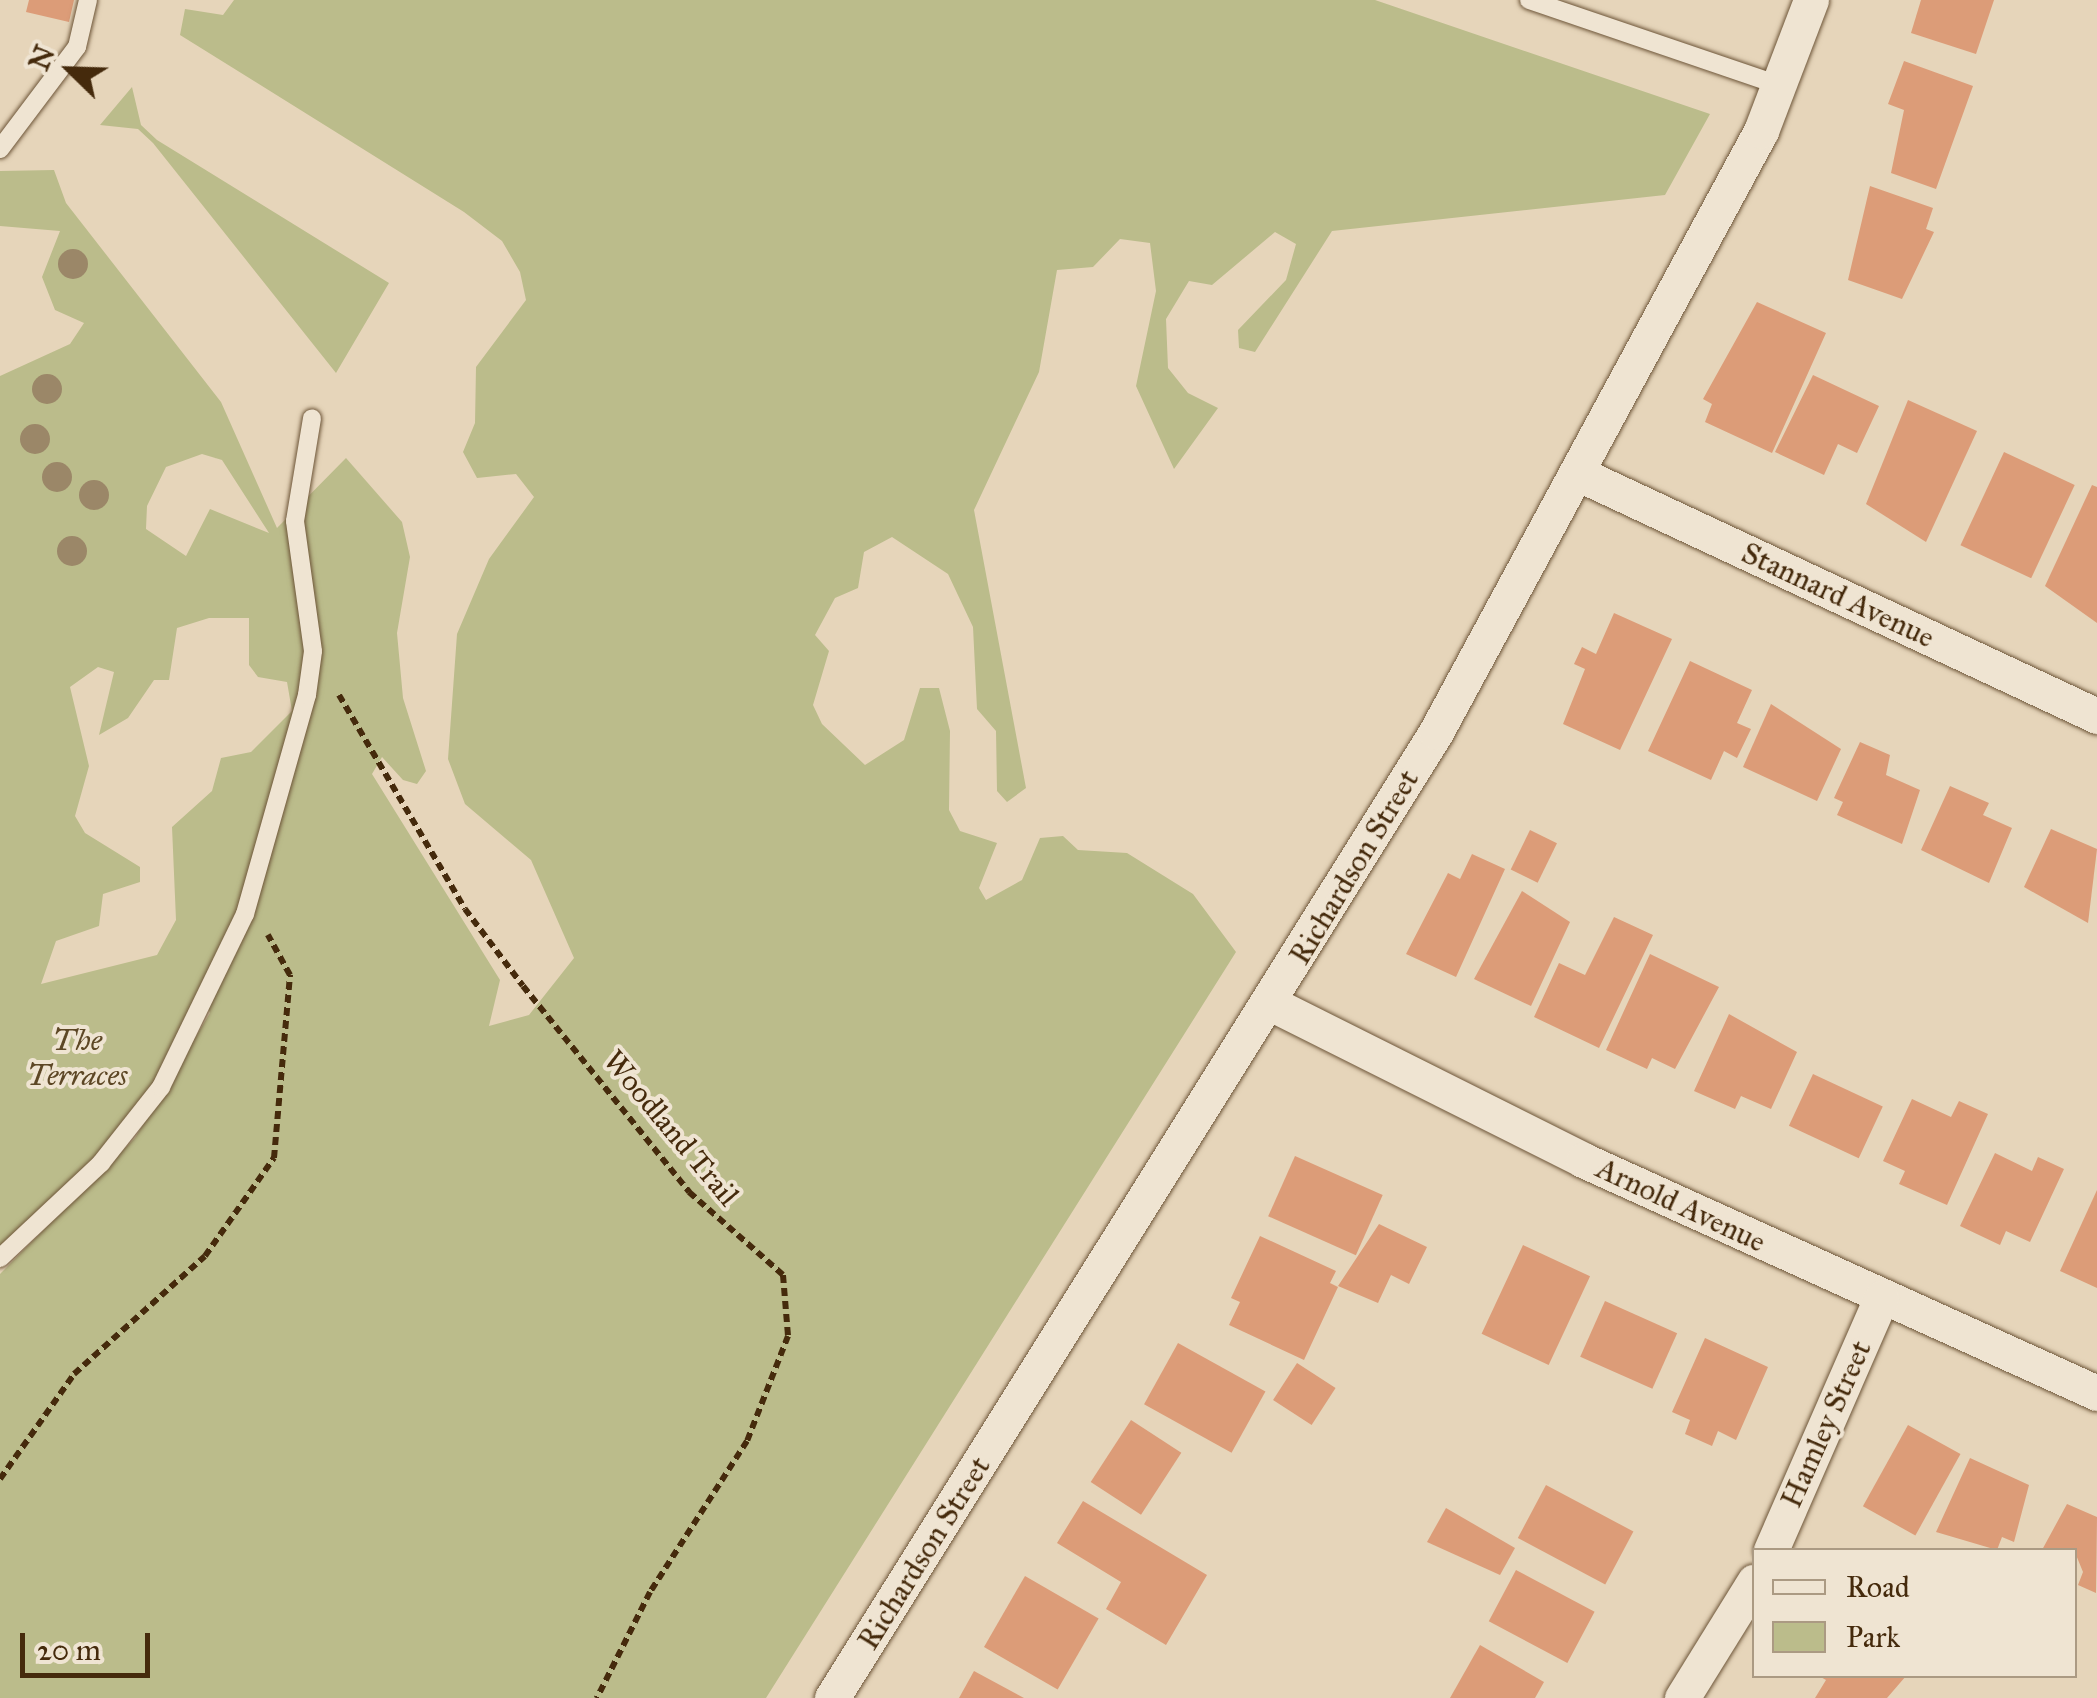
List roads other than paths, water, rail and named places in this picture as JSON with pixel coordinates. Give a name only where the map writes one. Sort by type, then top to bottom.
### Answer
[{"type":"street","name":"Richardson Street","points":[[832,1698],[1272,1004],[1579,474],[1780,86],[1811,0]]},
{"type":"street","name":"Stannard Avenue","points":[[1579,474],[2097,716]]},
{"type":"street","name":"Arnold Avenue","points":[[1272,1004],[1881,1298],[2097,1393]]},
{"type":"street","name":"Hamley Street","points":[[1772,1548],[1881,1298]]},
{"type":"street","points":[[1682,1698],[1752,1585]]},
{"type":"lane","points":[[0,149],[76,47],[88,0]]},
{"type":"lane","points":[[1529,0],[1780,86]]},
{"type":"lane","points":[[0,1258],[101,1163],[161,1087],[245,914],[288,786],[313,650],[295,521],[312,418]]},
{"type":"park label","name":"The Terraces","points":[[77,1057]]}]
